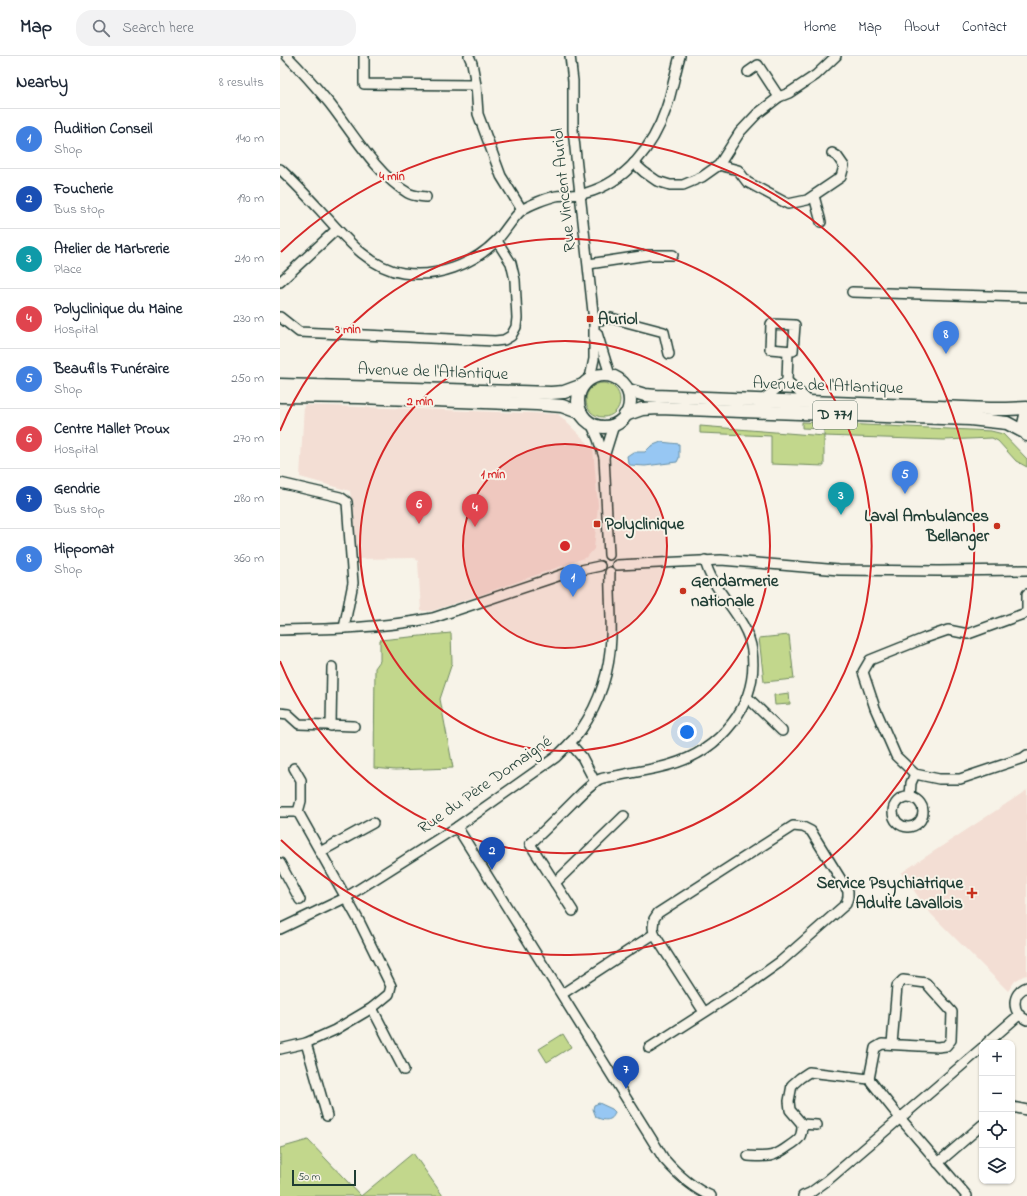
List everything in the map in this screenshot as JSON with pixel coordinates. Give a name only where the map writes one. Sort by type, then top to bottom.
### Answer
[{"type":"main road","points":[[597,375],[610,375],[617,378],[628,390],[630,399],[629,407],[625,415],[614,425],[605,427],[591,423],[585,419],[581,413],[578,399],[579,391],[587,382],[597,375]]},
{"type":"main road","name":"Avenue de l'Atlantique","points":[[280,385],[564,392],[587,382]]},
{"type":"main road","name":"Avenue de l'Atlantique","points":[[628,390],[645,395],[656,396],[811,403],[996,409],[1027,408]]},
{"type":"main road","name":"Avenue de l'Atlantique","points":[[280,396],[360,397],[537,404],[562,406],[581,413]]},
{"type":"main road","name":"Avenue de l'Atlantique","points":[[625,415],[642,409],[659,408],[970,419],[1007,424],[1027,434]]},
{"type":"main road","points":[[1027,411],[1024,424],[1027,434]]},
{"type":"street","points":[[287,56],[315,86],[363,149],[384,173],[408,193],[417,196],[426,196]]},
{"type":"street","points":[[364,56],[364,84],[476,85]]},
{"type":"street","points":[[469,56],[476,85],[478,114],[501,176],[522,210]]},
{"type":"street","name":"Rue Vincent Auriol","points":[[570,56],[573,82],[573,130],[579,194],[589,264],[594,321],[594,359],[587,382]]},
{"type":"street","points":[[280,169],[337,229],[367,257],[384,266],[403,273],[445,271],[465,264],[497,241],[522,210],[556,196],[579,194],[601,188],[614,181],[634,163],[647,148],[660,125],[667,108],[680,56]]},
{"type":"street","points":[[634,163],[657,181],[670,185],[683,185],[702,177],[719,165],[740,132],[757,114],[779,97],[789,93],[816,75],[836,56]]},
{"type":"street","points":[[748,72],[758,65],[779,97]]},
{"type":"street","points":[[719,165],[738,170],[747,182],[788,204],[807,200],[841,177],[844,166],[837,156],[832,153]]},
{"type":"street","points":[[814,196],[821,222]]},
{"type":"street","points":[[280,282],[337,229]]},
{"type":"street","points":[[280,317],[299,332],[495,341],[504,340],[511,336],[516,327],[515,280],[511,262],[497,241]]},
{"type":"street","points":[[589,264],[648,255],[673,255]]},
{"type":"street","points":[[852,292],[1027,297]]},
{"type":"street","points":[[594,321],[611,318],[664,332],[669,354]]},
{"type":"street","name":"Rue Vincent Auriol","points":[[594,321],[604,359],[610,375]]},
{"type":"street","points":[[788,351],[787,381],[811,403]]},
{"type":"street","points":[[762,400],[787,381]]},
{"type":"street","points":[[591,423],[604,458],[609,555]]},
{"type":"street","points":[[604,458],[614,425]]},
{"type":"street","points":[[280,483],[340,497],[347,502],[353,583],[344,628]]},
{"type":"street","points":[[600,566],[602,558],[609,555],[614,557],[617,565]]},
{"type":"street","points":[[573,911],[530,844],[585,791],[600,779],[669,765],[689,758],[709,746],[728,729],[747,697],[752,667],[752,650],[748,637],[737,614],[711,578],[705,560]]},
{"type":"street","points":[[617,565],[721,560],[839,570],[1027,570]]},
{"type":"street","points":[[600,566],[605,571],[610,572],[615,569],[617,565]]},
{"type":"street","points":[[280,630],[344,628],[404,623],[433,618],[567,573],[600,566]]},
{"type":"street","name":"Rue du Père Domaigné","points":[[280,929],[345,898],[457,828],[556,757],[570,743],[581,730],[602,691],[608,666],[611,636],[610,572]]},
{"type":"street","points":[[1027,594],[1027,613],[968,634],[948,630],[925,638],[870,660],[863,672],[875,708],[896,756],[915,774],[939,779],[960,779],[1023,758],[1027,755]]},
{"type":"street","points":[[331,726],[332,667]]},
{"type":"street","points":[[747,697],[782,731]]},
{"type":"street","points":[[280,713],[288,714],[299,724],[354,726]]},
{"type":"street","points":[[570,743],[582,757],[595,782]]},
{"type":"street","points":[[280,1050],[306,1043],[335,1030],[372,1008],[388,994],[391,986],[359,921],[298,812],[302,801],[301,780],[294,768]]},
{"type":"street","points":[[910,797],[911,783],[915,774]]},
{"type":"street","points":[[280,812],[298,812]]},
{"type":"street","points":[[555,883],[624,816]]},
{"type":"street","points":[[320,852],[373,823]]},
{"type":"street","points":[[649,1048],[749,984],[780,962],[846,904],[848,891],[811,831],[803,827],[793,826],[658,913],[654,919],[654,934],[704,1012]]},
{"type":"street","points":[[457,828],[664,1159],[677,1175],[699,1191],[711,1196]]},
{"type":"street","points":[[280,863],[300,900]]},
{"type":"street","points":[[562,994],[654,934]]},
{"type":"street","points":[[869,1079],[875,1048],[882,1044],[938,1047],[946,1046],[951,1040],[952,1012],[926,983],[903,980],[897,986],[892,1044]]},
{"type":"street","points":[[1027,986],[1021,990],[1015,998],[1015,1007],[1019,1015],[1027,1020]]},
{"type":"street","points":[[372,1008],[404,1070]]},
{"type":"street","points":[[990,1040],[1019,1015]]},
{"type":"street","points":[[306,1043],[327,1116]]},
{"type":"street","points":[[803,1196],[810,1193],[828,1180],[979,1051]]},
{"type":"street","points":[[748,1156],[766,1157],[778,1155],[799,1140],[802,1134],[802,1124],[790,1110],[789,1101],[792,1085],[809,1072],[869,1079],[900,1118],[967,1196]]},
{"type":"street","points":[[1015,1108],[1027,1110]]},
{"type":"street","points":[[802,1124],[817,1125]]},
{"type":"street","points":[[938,1163],[979,1128]]},
{"type":"shaded area","points":[[304,405],[558,414],[593,448],[598,505],[594,549],[587,557],[432,611],[421,611],[418,561],[414,558],[357,559],[350,491],[300,477]]},
{"type":"shaded area","name":"Service Psychiatrique Adulte Lavallois","points":[[1027,790],[1027,975],[1015,981],[1008,991],[931,914],[901,873]]},
{"type":"green space","points":[[603,383],[615,388],[620,400],[615,412],[603,417],[591,412],[586,400],[591,388]]},
{"type":"green space","points":[[802,422],[991,431],[1003,434],[1027,459],[1027,467],[1016,461],[998,441],[992,438],[944,440],[824,436],[824,429],[802,428]]},
{"type":"green space","points":[[700,426],[824,436],[824,466],[771,464],[771,436],[700,433]]},
{"type":"green space","points":[[451,633],[452,663],[440,699],[453,768],[395,770],[374,768],[375,668],[380,661],[380,640]]},
{"type":"green space","points":[[789,635],[794,679],[764,682],[759,638]]},
{"type":"green space","points":[[789,693],[790,704],[775,705],[774,695]]},
{"type":"green space","points":[[563,1034],[571,1047],[547,1062],[539,1049]]},
{"type":"green space","points":[[308,1140],[361,1196],[280,1196],[280,1148]]},
{"type":"green space","points":[[413,1153],[443,1196],[361,1196]]},
{"type":"water","points":[[661,442],[679,444],[679,458],[677,462],[645,466],[630,465],[628,463],[627,456],[633,452],[645,452],[651,446]]},
{"type":"water","points":[[599,1103],[615,1112],[612,1118],[605,1120],[596,1117],[593,1109],[594,1105]]},
{"type":"place","name":"Auriol","points":[[590,319]]},
{"type":"place","name":"Hippomat","points":[[946,354]]},
{"type":"place","name":"Beaufils Funéraire","points":[[905,494]]},
{"type":"place","name":"Atelier de Marbrerie","points":[[841,515]]},
{"type":"place","name":"Centre Mallet Proux","points":[[419,524]]},
{"type":"place","name":"Polyclinique","points":[[597,524]]},
{"type":"place","name":"Laval Ambulances Bellanger","points":[[997,526]]},
{"type":"place","name":"Polyclinique du Maine","points":[[475,527]]},
{"type":"place","name":"Gendarmerie nationale","points":[[683,591]]},
{"type":"place","name":"Audition Conseil","points":[[573,597]]},
{"type":"place","name":"Foucherie","points":[[492,870]]},
{"type":"place","name":"Service Psychiatrique Adulte Lavallois","points":[[972,893]]},
{"type":"place","name":"Gendrie","points":[[626,1089]]}]
